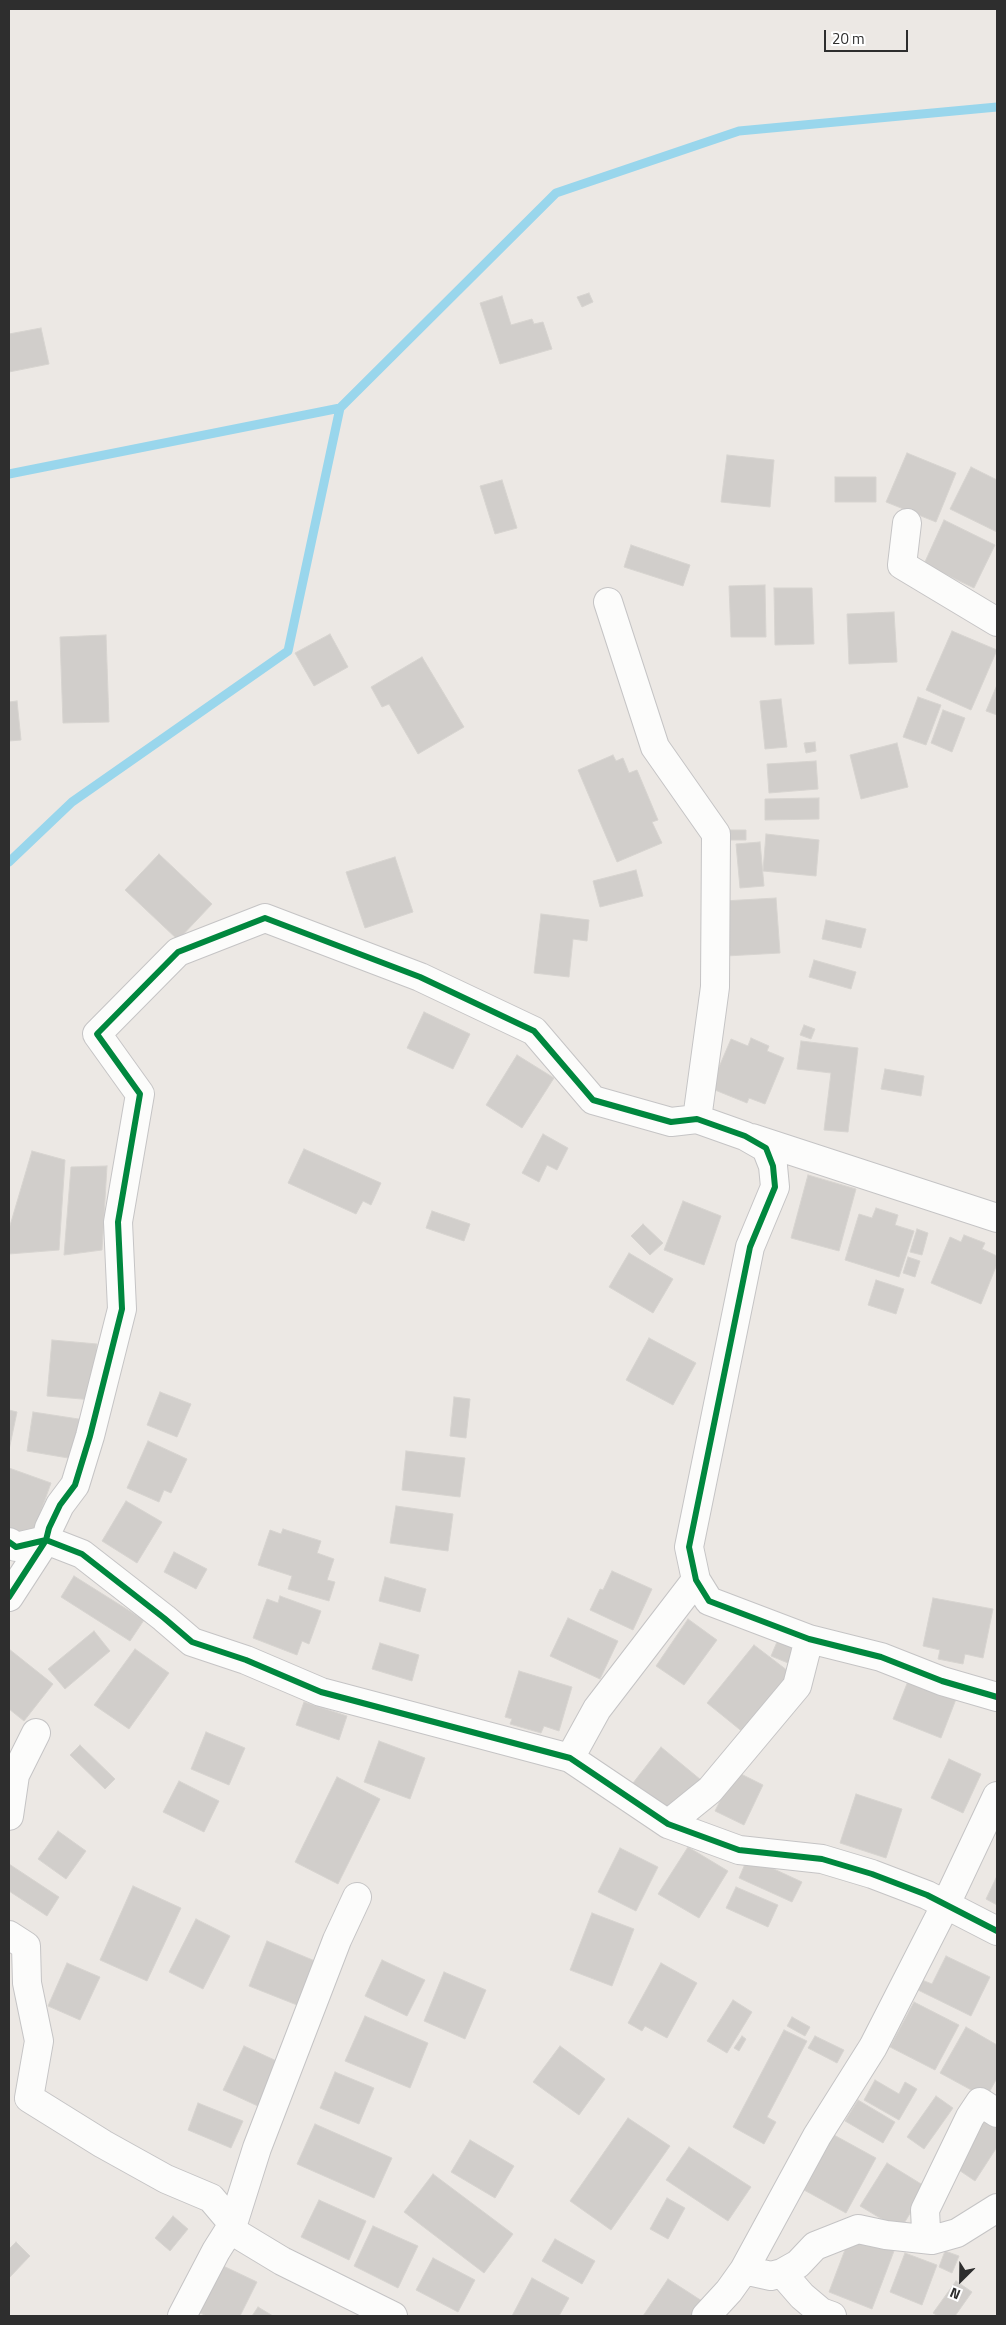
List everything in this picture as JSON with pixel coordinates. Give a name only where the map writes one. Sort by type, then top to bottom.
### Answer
[{"type":"street","points":[[907,523],[902,565],[997,622]]},
{"type":"street","points":[[608,602],[655,747],[716,834],[715,987],[697,1119]]},
{"type":"street","points":[[9,1598],[46,1540],[49,1528],[60,1506],[75,1485],[90,1436],[122,1309],[118,1222],[140,1094],[97,1034],[178,952],[265,918],[420,977],[534,1031],[593,1100],[671,1122],[697,1119],[997,1218]]},
{"type":"street","points":[[745,1136],[766,1148],[773,1166],[775,1187],[750,1247],[689,1547],[696,1580],[709,1601],[809,1639],[881,1657],[942,1681],[997,1697]]},
{"type":"street","points":[[9,1542],[16,1547],[46,1540],[82,1554],[192,1642],[246,1660],[321,1692],[570,1758],[668,1824],[739,1850],[830,1862],[872,1874],[946,1904],[997,1931]]},
{"type":"street","points":[[570,1758],[597,1709],[696,1580]]},
{"type":"street","points":[[668,1824],[710,1790],[797,1686],[809,1639]]},
{"type":"street","points":[[9,1816],[15,1775],[36,1733]]},
{"type":"street","points":[[706,2316],[728,2292],[744,2270],[817,2136],[872,2047],[946,1904],[997,1796]]},
{"type":"street","points":[[182,2316],[216,2251],[233,2224],[264,2130],[337,1940],[357,1898]]},
{"type":"street","points":[[9,1935],[26,1946],[27,1983],[39,2041],[19,2094],[166,2178],[211,2198],[233,2224],[234,2232],[282,2261],[393,2316]]},
{"type":"street","points":[[932,2240],[926,2230],[925,2210],[970,2117],[980,2102],[997,2112]]},
{"type":"street","points":[[744,2270],[771,2276],[782,2273],[798,2264],[815,2246],[858,2229],[886,2235],[932,2240],[957,2233],[997,2208]]},
{"type":"street","points":[[782,2273],[802,2296],[821,2312],[832,2316]]},
{"type":"building","points":[[589,293],[593,302],[582,307],[577,297]]},
{"type":"building","points":[[502,296],[511,325],[532,319],[534,324],[543,322],[552,349],[500,364],[480,303]]},
{"type":"building","points":[[41,328],[49,364],[9,372],[9,334]]},
{"type":"building","points":[[907,453],[956,473],[936,522],[886,502]]},
{"type":"building","points":[[727,455],[774,460],[770,507],[721,502]]},
{"type":"building","points":[[971,467],[997,480],[997,532],[950,509]]},
{"type":"building","points":[[835,477],[876,477],[876,502],[835,502]]},
{"type":"building","points":[[502,480],[517,528],[495,534],[480,486]]},
{"type":"building","points":[[944,520],[995,545],[974,588],[924,564]]},
{"type":"building","points":[[631,545],[690,565],[683,586],[624,567]]},
{"type":"building","points":[[765,585],[766,637],[731,637],[729,586]]},
{"type":"building","points":[[774,588],[812,588],[814,644],[775,645]]},
{"type":"building","points":[[894,612],[897,662],[849,664],[847,614]]},
{"type":"building","points":[[952,631],[997,650],[971,710],[926,690]]},
{"type":"building","points":[[330,634],[348,667],[314,686],[295,653]]},
{"type":"building","points":[[106,635],[109,722],[63,723],[60,637]]},
{"type":"building","points":[[422,657],[464,727],[418,754],[389,704],[382,707],[371,687]]},
{"type":"building","points":[[997,685],[997,715],[986,711]]},
{"type":"building","points":[[918,697],[941,705],[926,745],[903,737]]},
{"type":"building","points":[[781,699],[787,747],[765,749],[760,701]]},
{"type":"building","points":[[17,701],[21,740],[9,741],[9,702]]},
{"type":"building","points":[[943,710],[965,718],[952,752],[931,743]]},
{"type":"building","points":[[815,742],[816,751],[806,753],[804,743]]},
{"type":"building","points":[[897,743],[908,787],[861,799],[850,755]]},
{"type":"building","points":[[613,755],[616,761],[623,758],[629,773],[637,770],[658,820],[652,822],[662,843],[617,862],[578,770]]},
{"type":"building","points":[[816,761],[818,789],[769,793],[767,764]]},
{"type":"building","points":[[819,798],[819,819],[765,820],[765,799]]},
{"type":"building","points":[[723,830],[746,830],[746,840],[723,840]]},
{"type":"building","points":[[766,834],[819,840],[816,876],[763,871]]},
{"type":"building","points":[[760,842],[764,886],[740,888],[736,844]]},
{"type":"building","points":[[159,854],[212,904],[178,940],[125,890]]},
{"type":"building","points":[[395,857],[413,912],[365,928],[346,872]]},
{"type":"building","points":[[636,870],[643,896],[600,907],[593,881]]},
{"type":"building","points":[[776,898],[780,953],[726,956],[723,901]]},
{"type":"building","points":[[541,914],[589,920],[587,941],[573,939],[569,977],[534,973]]},
{"type":"building","points":[[826,920],[866,929],[861,948],[822,939]]},
{"type":"building","points":[[814,960],[856,972],[851,989],[809,977]]},
{"type":"building","points":[[424,1012],[470,1034],[453,1069],[407,1048]]},
{"type":"building","points":[[804,1025],[815,1029],[811,1039],[800,1035]]},
{"type":"building","points":[[751,1038],[769,1046],[767,1051],[784,1058],[765,1104],[749,1098],[747,1103],[710,1088],[731,1039],[748,1046]]},
{"type":"building","points":[[801,1041],[858,1048],[848,1132],[824,1130],[831,1073],[797,1069]]},
{"type":"building","points":[[517,1055],[554,1078],[522,1128],[486,1105]]},
{"type":"building","points":[[885,1069],[924,1076],[921,1096],[881,1089]]},
{"type":"building","points":[[543,1134],[568,1148],[557,1170],[547,1165],[539,1182],[522,1173]]},
{"type":"building","points":[[304,1149],[381,1183],[371,1205],[363,1201],[356,1214],[288,1183]]},
{"type":"building","points":[[32,1151],[65,1160],[59,1250],[9,1254],[9,1229]]},
{"type":"building","points":[[107,1166],[102,1250],[64,1255],[71,1167]]},
{"type":"building","points":[[808,1175],[856,1189],[839,1251],[791,1238]]},
{"type":"building","points":[[683,1201],[721,1216],[704,1265],[664,1250]]},
{"type":"building","points":[[876,1208],[898,1215],[895,1225],[914,1231],[899,1277],[845,1260],[859,1214],[872,1218]]},
{"type":"building","points":[[432,1211],[470,1224],[464,1241],[426,1228]]},
{"type":"building","points":[[643,1224],[663,1243],[650,1255],[631,1236]]},
{"type":"building","points":[[917,1229],[928,1233],[922,1255],[910,1252]]},
{"type":"building","points":[[964,1235],[985,1243],[982,1249],[997,1256],[997,1264],[981,1304],[931,1283],[950,1237],[961,1242]]},
{"type":"building","points":[[629,1253],[673,1279],[653,1313],[609,1287]]},
{"type":"building","points":[[908,1257],[920,1261],[915,1277],[903,1273]]},
{"type":"building","points":[[876,1280],[904,1289],[896,1314],[868,1305]]},
{"type":"building","points":[[649,1338],[696,1363],[673,1405],[626,1380]]},
{"type":"building","points":[[52,1340],[97,1344],[93,1400],[47,1396]]},
{"type":"building","points":[[160,1392],[191,1404],[177,1437],[147,1425]]},
{"type":"building","points":[[454,1397],[470,1399],[466,1438],[450,1436]]},
{"type":"building","points":[[9,1410],[17,1412],[9,1450]]},
{"type":"building","points":[[33,1412],[85,1420],[80,1460],[27,1451]]},
{"type":"building","points":[[148,1441],[187,1459],[171,1493],[164,1490],[159,1502],[127,1488]]},
{"type":"building","points":[[406,1451],[465,1458],[460,1497],[402,1490]]},
{"type":"building","points":[[9,1468],[51,1483],[32,1536],[9,1529]]},
{"type":"building","points":[[126,1501],[162,1522],[137,1563],[102,1541]]},
{"type":"building","points":[[396,1506],[453,1514],[448,1551],[390,1543]]},
{"type":"building","points":[[283,1529],[321,1541],[317,1553],[334,1559],[327,1580],[335,1582],[329,1601],[288,1589],[292,1576],[258,1565],[270,1530],[281,1534]]},
{"type":"building","points":[[174,1552],[207,1569],[196,1589],[164,1572]]},
{"type":"building","points":[[612,1571],[652,1589],[633,1630],[590,1610],[600,1589],[603,1590]]},
{"type":"building","points":[[74,1576],[144,1620],[130,1641],[61,1597]]},
{"type":"building","points":[[385,1577],[426,1589],[420,1612],[379,1601]]},
{"type":"building","points":[[280,1596],[321,1611],[309,1644],[302,1641],[297,1655],[253,1638],[267,1599],[278,1603]]},
{"type":"building","points":[[933,1598],[993,1609],[983,1658],[965,1654],[963,1664],[938,1659],[940,1650],[923,1646]]},
{"type":"building","points":[[568,1618],[618,1641],[600,1679],[550,1656]]},
{"type":"building","points":[[688,1619],[717,1640],[684,1685],[656,1666]]},
{"type":"building","points":[[94,1631],[110,1651],[65,1689],[48,1669]]},
{"type":"building","points":[[780,1635],[797,1642],[788,1663],[771,1656]]},
{"type":"building","points":[[380,1643],[419,1655],[412,1681],[372,1669]]},
{"type":"building","points":[[754,1645],[792,1674],[744,1733],[707,1703]]},
{"type":"building","points":[[9,1649],[53,1684],[24,1721],[9,1709]]},
{"type":"building","points":[[135,1649],[169,1673],[129,1729],[94,1705]]},
{"type":"building","points":[[519,1671],[572,1687],[559,1731],[544,1726],[541,1733],[510,1724],[512,1719],[505,1717]]},
{"type":"building","points":[[910,1676],[958,1694],[941,1738],[893,1719]]},
{"type":"building","points":[[304,1702],[347,1716],[339,1740],[296,1725]]},
{"type":"building","points":[[206,1732],[245,1748],[229,1785],[191,1769]]},
{"type":"building","points":[[379,1741],[425,1758],[410,1799],[364,1782]]},
{"type":"building","points":[[80,1745],[115,1779],[105,1789],[70,1755]]},
{"type":"building","points":[[661,1747],[701,1780],[673,1815],[633,1783]]},
{"type":"building","points":[[949,1759],[981,1774],[963,1813],[931,1798]]},
{"type":"building","points":[[735,1771],[763,1785],[744,1825],[715,1811]]},
{"type":"building","points":[[337,1777],[380,1799],[338,1884],[295,1862]]},
{"type":"building","points":[[179,1781],[219,1801],[204,1832],[163,1812]]},
{"type":"building","points":[[856,1794],[902,1809],[886,1858],[840,1843]]},
{"type":"building","points":[[58,1831],[86,1851],[66,1879],[38,1859]]},
{"type":"building","points":[[688,1847],[728,1871],[699,1918],[658,1894]]},
{"type":"building","points":[[620,1848],[658,1867],[636,1911],[598,1892]]},
{"type":"building","points":[[748,1857],[802,1882],[792,1902],[739,1878]]},
{"type":"building","points":[[9,1864],[59,1897],[47,1916],[9,1891]]},
{"type":"building","points":[[997,1876],[997,1905],[986,1899]]},
{"type":"building","points":[[133,1886],[181,1908],[147,1981],[100,1960]]},
{"type":"building","points":[[736,1887],[778,1905],[768,1927],[726,1908]]},
{"type":"building","points":[[592,1913],[634,1929],[612,1986],[570,1970]]},
{"type":"building","points":[[196,1919],[230,1936],[203,1989],[169,1972]]},
{"type":"building","points":[[267,1941],[315,1961],[297,2005],[249,1986]]},
{"type":"building","points":[[946,1956],[990,1977],[971,2016],[918,1990],[922,1980],[932,1984]]},
{"type":"building","points":[[382,1960],[425,1980],[407,2016],[365,1996]]},
{"type":"building","points":[[67,1963],[100,1977],[80,2020],[48,2006]]},
{"type":"building","points":[[661,1963],[697,1983],[667,2038],[645,2026],[642,2031],[628,2023]]},
{"type":"building","points":[[444,1972],[486,1990],[465,2039],[424,2021]]},
{"type":"building","points":[[733,2000],[752,2012],[727,2053],[707,2041]]},
{"type":"building","points":[[914,2002],[959,2025],[935,2070],[890,2047]]},
{"type":"building","points":[[365,2016],[428,2043],[410,2088],[345,2061]]},
{"type":"building","points":[[792,2017],[810,2027],[805,2036],[787,2026]]},
{"type":"building","points":[[966,2027],[997,2045],[997,2078],[986,2098],[940,2073]]},
{"type":"building","points":[[784,2030],[807,2041],[767,2117],[776,2122],[764,2144],[733,2127]]},
{"type":"building","points":[[742,2036],[746,2039],[739,2051],[734,2048]]},
{"type":"building","points":[[815,2036],[844,2050],[837,2063],[808,2048]]},
{"type":"building","points":[[244,2046],[281,2063],[260,2107],[223,2090]]},
{"type":"building","points":[[560,2046],[605,2079],[579,2115],[533,2082]]},
{"type":"building","points":[[335,2072],[374,2088],[359,2124],[320,2108]]},
{"type":"building","points":[[875,2080],[899,2094],[905,2082],[917,2089],[899,2120],[864,2100]]},
{"type":"building","points":[[936,2096],[953,2108],[924,2149],[907,2137]]},
{"type":"building","points":[[858,2100],[895,2122],[883,2143],[845,2121]]},
{"type":"building","points":[[198,2103],[243,2121],[231,2148],[188,2130]]},
{"type":"building","points":[[628,2118],[670,2146],[611,2230],[570,2201]]},
{"type":"building","points":[[984,2120],[997,2129],[997,2147],[975,2181],[953,2166]]},
{"type":"building","points":[[315,2124],[392,2158],[374,2198],[297,2164]]},
{"type":"building","points":[[834,2135],[876,2158],[846,2213],[804,2190]]},
{"type":"building","points":[[470,2140],[514,2166],[495,2198],[451,2172]]},
{"type":"building","points":[[689,2147],[751,2187],[728,2221],[666,2180]]},
{"type":"building","points":[[887,2163],[926,2187],[900,2230],[860,2206]]},
{"type":"building","points":[[433,2174],[513,2234],[484,2273],[404,2212]]},
{"type":"building","points":[[667,2198],[685,2208],[668,2239],[650,2229]]},
{"type":"building","points":[[319,2200],[366,2221],[349,2260],[301,2237]]},
{"type":"building","points":[[173,2216],[188,2229],[170,2251],[155,2238]]},
{"type":"building","points":[[373,2226],[418,2246],[398,2288],[354,2266]]},
{"type":"building","points":[[851,2234],[894,2251],[872,2309],[829,2292]]},
{"type":"building","points":[[555,2239],[595,2261],[582,2284],[542,2261]]},
{"type":"building","points":[[16,2242],[30,2256],[9,2278],[9,2249]]},
{"type":"building","points":[[945,2251],[959,2256],[952,2273],[939,2267]]},
{"type":"building","points":[[905,2253],[937,2265],[922,2305],[890,2292]]},
{"type":"building","points":[[433,2258],[475,2280],[458,2312],[416,2290]]},
{"type":"building","points":[[217,2263],[257,2282],[240,2316],[207,2316],[193,2310]]},
{"type":"building","points":[[532,2278],[569,2298],[559,2316],[512,2316]]},
{"type":"building","points":[[668,2279],[702,2301],[692,2316],[643,2316]]},
{"type":"building","points":[[956,2281],[972,2292],[955,2316],[938,2316],[933,2313]]},
{"type":"building","points":[[258,2307],[273,2316],[252,2316]]},
{"type":"waterway","points":[[9,474],[340,408],[556,193],[739,131],[997,107]]},
{"type":"waterway","points":[[9,862],[72,802],[288,651],[340,408]]},
{"type":"cycle path","points":[[9,1597],[46,1540],[49,1528],[60,1505],[75,1485],[90,1436],[122,1309],[118,1222],[140,1094],[97,1034],[178,952],[265,918],[420,977],[534,1031],[593,1100],[671,1122],[697,1119],[745,1136],[766,1148],[773,1166],[775,1187],[750,1247],[689,1547],[696,1580],[709,1601],[809,1639],[881,1657],[942,1681],[997,1697]]},
{"type":"cycle path","points":[[9,1542],[16,1547],[46,1540],[82,1554],[192,1642],[246,1660],[321,1692],[570,1758],[668,1824],[739,1850],[822,1859],[872,1874],[927,1895],[997,1931]]}]
